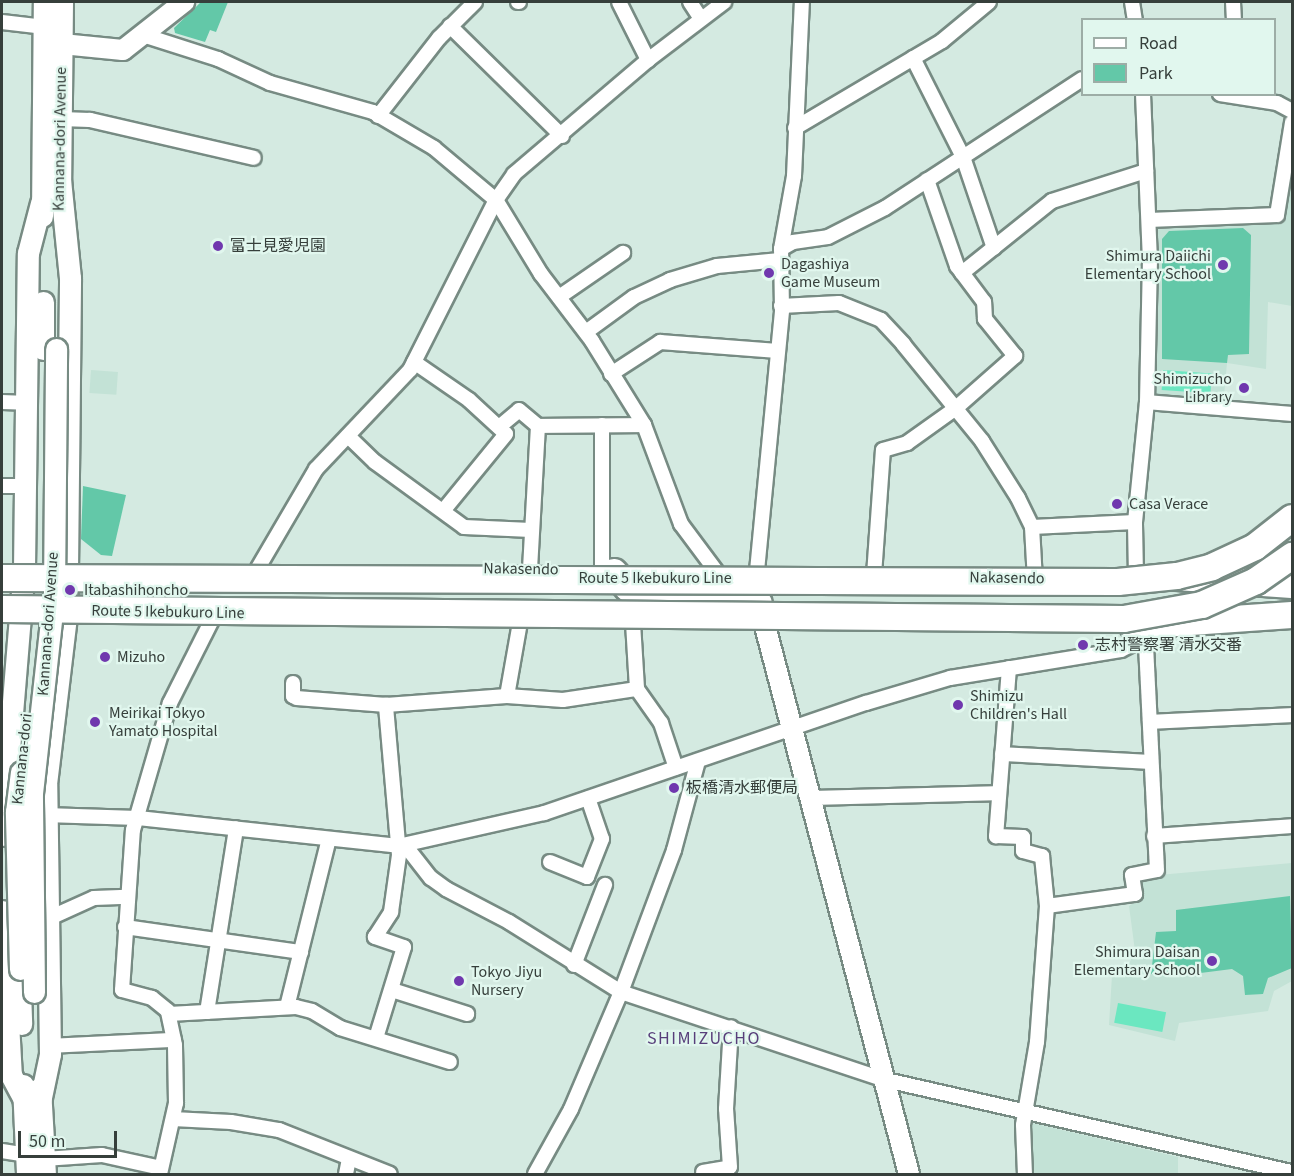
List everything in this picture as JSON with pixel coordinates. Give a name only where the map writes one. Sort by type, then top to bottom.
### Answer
[{"type":"highway","name":"Route 5 Ikebukuro Line","points":[[9,572],[1136,578],[1177,576],[1212,567],[1255,547],[1293,518]]},
{"type":"highway","name":"Route 5 Ikebukuro Line","points":[[8,614],[949,616],[1086,621],[1148,617],[1218,598],[1256,580],[1293,556]]},
{"type":"highway","name":"Nakasendo","points":[[9,572],[258,568],[757,571],[1035,580],[1136,578],[1293,585]]},
{"type":"highway","points":[[129,569],[146,573],[747,573],[1136,578]]},
{"type":"highway","points":[[606,570],[628,588],[640,593],[746,595],[760,608]]},
{"type":"highway","points":[[132,618],[271,598],[913,602],[949,616]]},
{"type":"highway","points":[[8,614],[212,620],[633,623],[760,608],[899,625],[1145,626],[1293,615]]},
{"type":"main road","name":"Kannana-dori Avenue","points":[[44,2],[41,203],[50,349]]},
{"type":"main road","name":"Kannana-dori Avenue","points":[[50,349],[60,179],[62,2]]},
{"type":"main road","points":[[35,1166],[32,1101],[50,1046],[45,814],[66,617],[70,278],[60,179]]},
{"type":"main road","points":[[2,835],[9,572],[26,486],[28,253],[41,203]]},
{"type":"main road","name":"Kannana-dori","points":[[32,1101],[16,812],[39,603],[50,349]]},
{"type":"main road","points":[[2,911],[5,1045],[11,1075],[32,1101]]},
{"type":"street","points":[[2,22],[45,27],[62,44],[123,50],[146,36],[184,2]]},
{"type":"street","points":[[378,116],[450,26],[475,2]]},
{"type":"street","points":[[619,2],[648,60]]},
{"type":"street","points":[[690,2],[701,19]]},
{"type":"street","points":[[258,568],[316,469],[393,391],[414,362],[496,200],[514,174],[562,136],[648,60],[724,2]]},
{"type":"street","points":[[802,2],[792,201],[780,255],[781,306],[778,351],[757,571],[760,608],[909,1174]]},
{"type":"street","points":[[795,128],[942,41],[989,2]]},
{"type":"street","points":[[1132,2],[1135,18]]},
{"type":"street","points":[[1233,2],[1234,18]]},
{"type":"street","points":[[450,26],[562,136]]},
{"type":"street","points":[[146,36],[218,59],[270,83],[378,116],[434,148],[496,200],[559,297],[586,333],[644,425],[681,524],[716,571]]},
{"type":"street","points":[[913,58],[963,157],[994,248]]},
{"type":"street","points":[[586,333],[634,297],[670,280],[717,266],[780,255],[793,242],[828,237],[848,228],[1081,80]]},
{"type":"street","points":[[1143,96],[1149,220],[1147,402],[1135,522],[1136,578],[1260,531],[1293,504]]},
{"type":"street","points":[[1233,96],[1277,103],[1293,111]]},
{"type":"street","points":[[62,119],[90,120],[254,158]]},
{"type":"street","points":[[1149,220],[1277,216],[1293,122]]},
{"type":"street","points":[[962,273],[1052,201],[1146,171]]},
{"type":"street","points":[[874,575],[883,450],[907,443],[956,408],[1015,356],[985,319],[984,302],[962,273],[927,180]]},
{"type":"street","points":[[559,297],[623,253]]},
{"type":"street","points":[[781,306],[839,303],[866,311],[903,344],[982,441],[1032,527],[1035,580]]},
{"type":"street","points":[[611,374],[660,342],[778,351]]},
{"type":"street","points":[[414,362],[469,400],[506,434],[443,511]]},
{"type":"street","points":[[2,402],[27,403]]},
{"type":"street","points":[[1147,402],[1293,414]]},
{"type":"street","points":[[499,427],[519,410],[538,426],[644,425]]},
{"type":"street","points":[[602,425],[606,570]]},
{"type":"street","points":[[530,569],[538,426]]},
{"type":"street","points":[[348,436],[375,462],[464,526],[531,530]]},
{"type":"street","points":[[2,486],[26,486]]},
{"type":"street","points":[[1032,527],[1135,522]]},
{"type":"street","points":[[2,1151],[35,1166],[102,1155],[161,1171],[173,1119],[177,1087],[174,1040],[169,1014],[152,998],[122,990],[127,897],[138,818],[170,703],[212,620]]},
{"type":"street","points":[[507,696],[520,622]]},
{"type":"street","points":[[633,623],[637,689],[661,723],[676,768]]},
{"type":"street","points":[[398,846],[490,828],[588,798],[950,678],[1120,650],[1131,645],[1145,626]]},
{"type":"street","points":[[1047,906],[1135,894],[1132,875],[1157,870],[1149,762],[1150,722],[1145,626]]},
{"type":"street","points":[[1009,668],[997,793],[996,836],[1023,837],[1023,851],[1042,856],[1047,906],[1037,1042],[1026,1113],[1025,1174]]},
{"type":"street","points":[[293,683],[292,696],[297,698],[386,705],[507,696],[563,700],[637,689]]},
{"type":"street","points":[[376,1038],[404,947],[375,937],[394,901],[398,846],[386,705]]},
{"type":"street","points":[[1150,722],[1293,715]]},
{"type":"street","points":[[1002,754],[1149,762]]},
{"type":"street","points":[[535,1174],[571,1109],[621,992],[674,850],[698,761]]},
{"type":"street","points":[[809,798],[997,793]]},
{"type":"street","points":[[550,862],[587,877],[602,839],[588,798]]},
{"type":"street","points":[[45,814],[138,818],[398,846],[408,849],[431,878],[446,889],[509,922],[574,965],[621,992],[886,1080],[1293,1172]]},
{"type":"street","points":[[1154,836],[1293,826]]},
{"type":"street","points":[[207,1012],[236,828]]},
{"type":"street","points":[[287,1007],[328,838]]},
{"type":"street","points":[[574,965],[606,885]]},
{"type":"street","points":[[46,916],[54,916],[94,898],[127,897]]},
{"type":"street","points":[[125,927],[301,952]]},
{"type":"street","points":[[392,990],[467,1014]]},
{"type":"street","points":[[169,1014],[243,1013],[287,1007],[312,1011],[340,1028],[450,1062]]},
{"type":"street","points":[[703,1172],[730,1167],[726,1109],[731,1027]]},
{"type":"street","points":[[50,1046],[174,1040]]},
{"type":"street","points":[[173,1119],[231,1122],[279,1130],[390,1174]]},
{"type":"street","points":[[346,1174],[349,1158]]},
{"type":"shaded area","name":"Shimura Daiichi Elementary School","points":[[1292,140],[1292,306],[1268,302],[1266,369],[1227,363],[1223,407],[1156,399],[1152,395],[1155,227],[1160,223],[1280,218]]},
{"type":"shaded area","points":[[91,370],[118,372],[116,395],[89,393]]},
{"type":"shaded area","points":[[1163,370],[1212,373],[1210,393],[1162,390]]},
{"type":"shaded area","name":"Shimura Daisan Elementary School","points":[[1292,863],[1292,981],[1274,991],[1268,1011],[1179,1023],[1175,1041],[1109,1025],[1112,975],[1116,970],[1126,970],[1135,951],[1129,906],[1140,899],[1139,880],[1159,875]]},
{"type":"shaded area","points":[[1118,1003],[1166,1012],[1162,1032],[1114,1023]]},
{"type":"shaded area","points":[[1032,1123],[1178,1157],[1178,1174],[1029,1174]]},
{"type":"green space","points":[[201,2],[228,2],[216,32],[210,30],[205,42],[175,33],[174,28]]},
{"type":"green space","points":[[1243,228],[1251,235],[1249,354],[1228,355],[1227,363],[1162,359],[1162,239],[1169,231]]},
{"type":"green space","points":[[83,486],[126,495],[112,556],[101,555],[81,539]]},
{"type":"green space","points":[[1290,896],[1292,968],[1268,978],[1263,994],[1245,995],[1243,976],[1232,969],[1169,977],[1151,974],[1156,932],[1176,931],[1176,910]]},
{"type":"place","name":"富士見愛児園","points":[[218,246]]},
{"type":"place","name":"Shimura Daiichi Elementary School","points":[[1223,265]]},
{"type":"place","name":"Dagashiya Game Museum","points":[[769,273]]},
{"type":"place","name":"Shimizucho Library","points":[[1244,388]]},
{"type":"place","name":"Casa Verace","points":[[1117,504]]},
{"type":"place","name":"Itabashihoncho","points":[[70,590]]},
{"type":"place","name":"志村警察署 清水交番","points":[[1083,645]]},
{"type":"place","name":"Mizuho","points":[[105,657]]},
{"type":"place","name":"Shimizu Children's Hall","points":[[958,705]]},
{"type":"place","name":"Meirikai Tokyo Yamato Hospital","points":[[95,722]]},
{"type":"place","name":"板橋清水郵便局","points":[[674,788]]},
{"type":"place","name":"Shimura Daisan Elementary School","points":[[1212,961]]},
{"type":"place","name":"Tokyo Jiyu Nursery","points":[[459,981]]},
{"type":"district","name":"SHIMIZUCHO","points":[[704,1039]]}]
